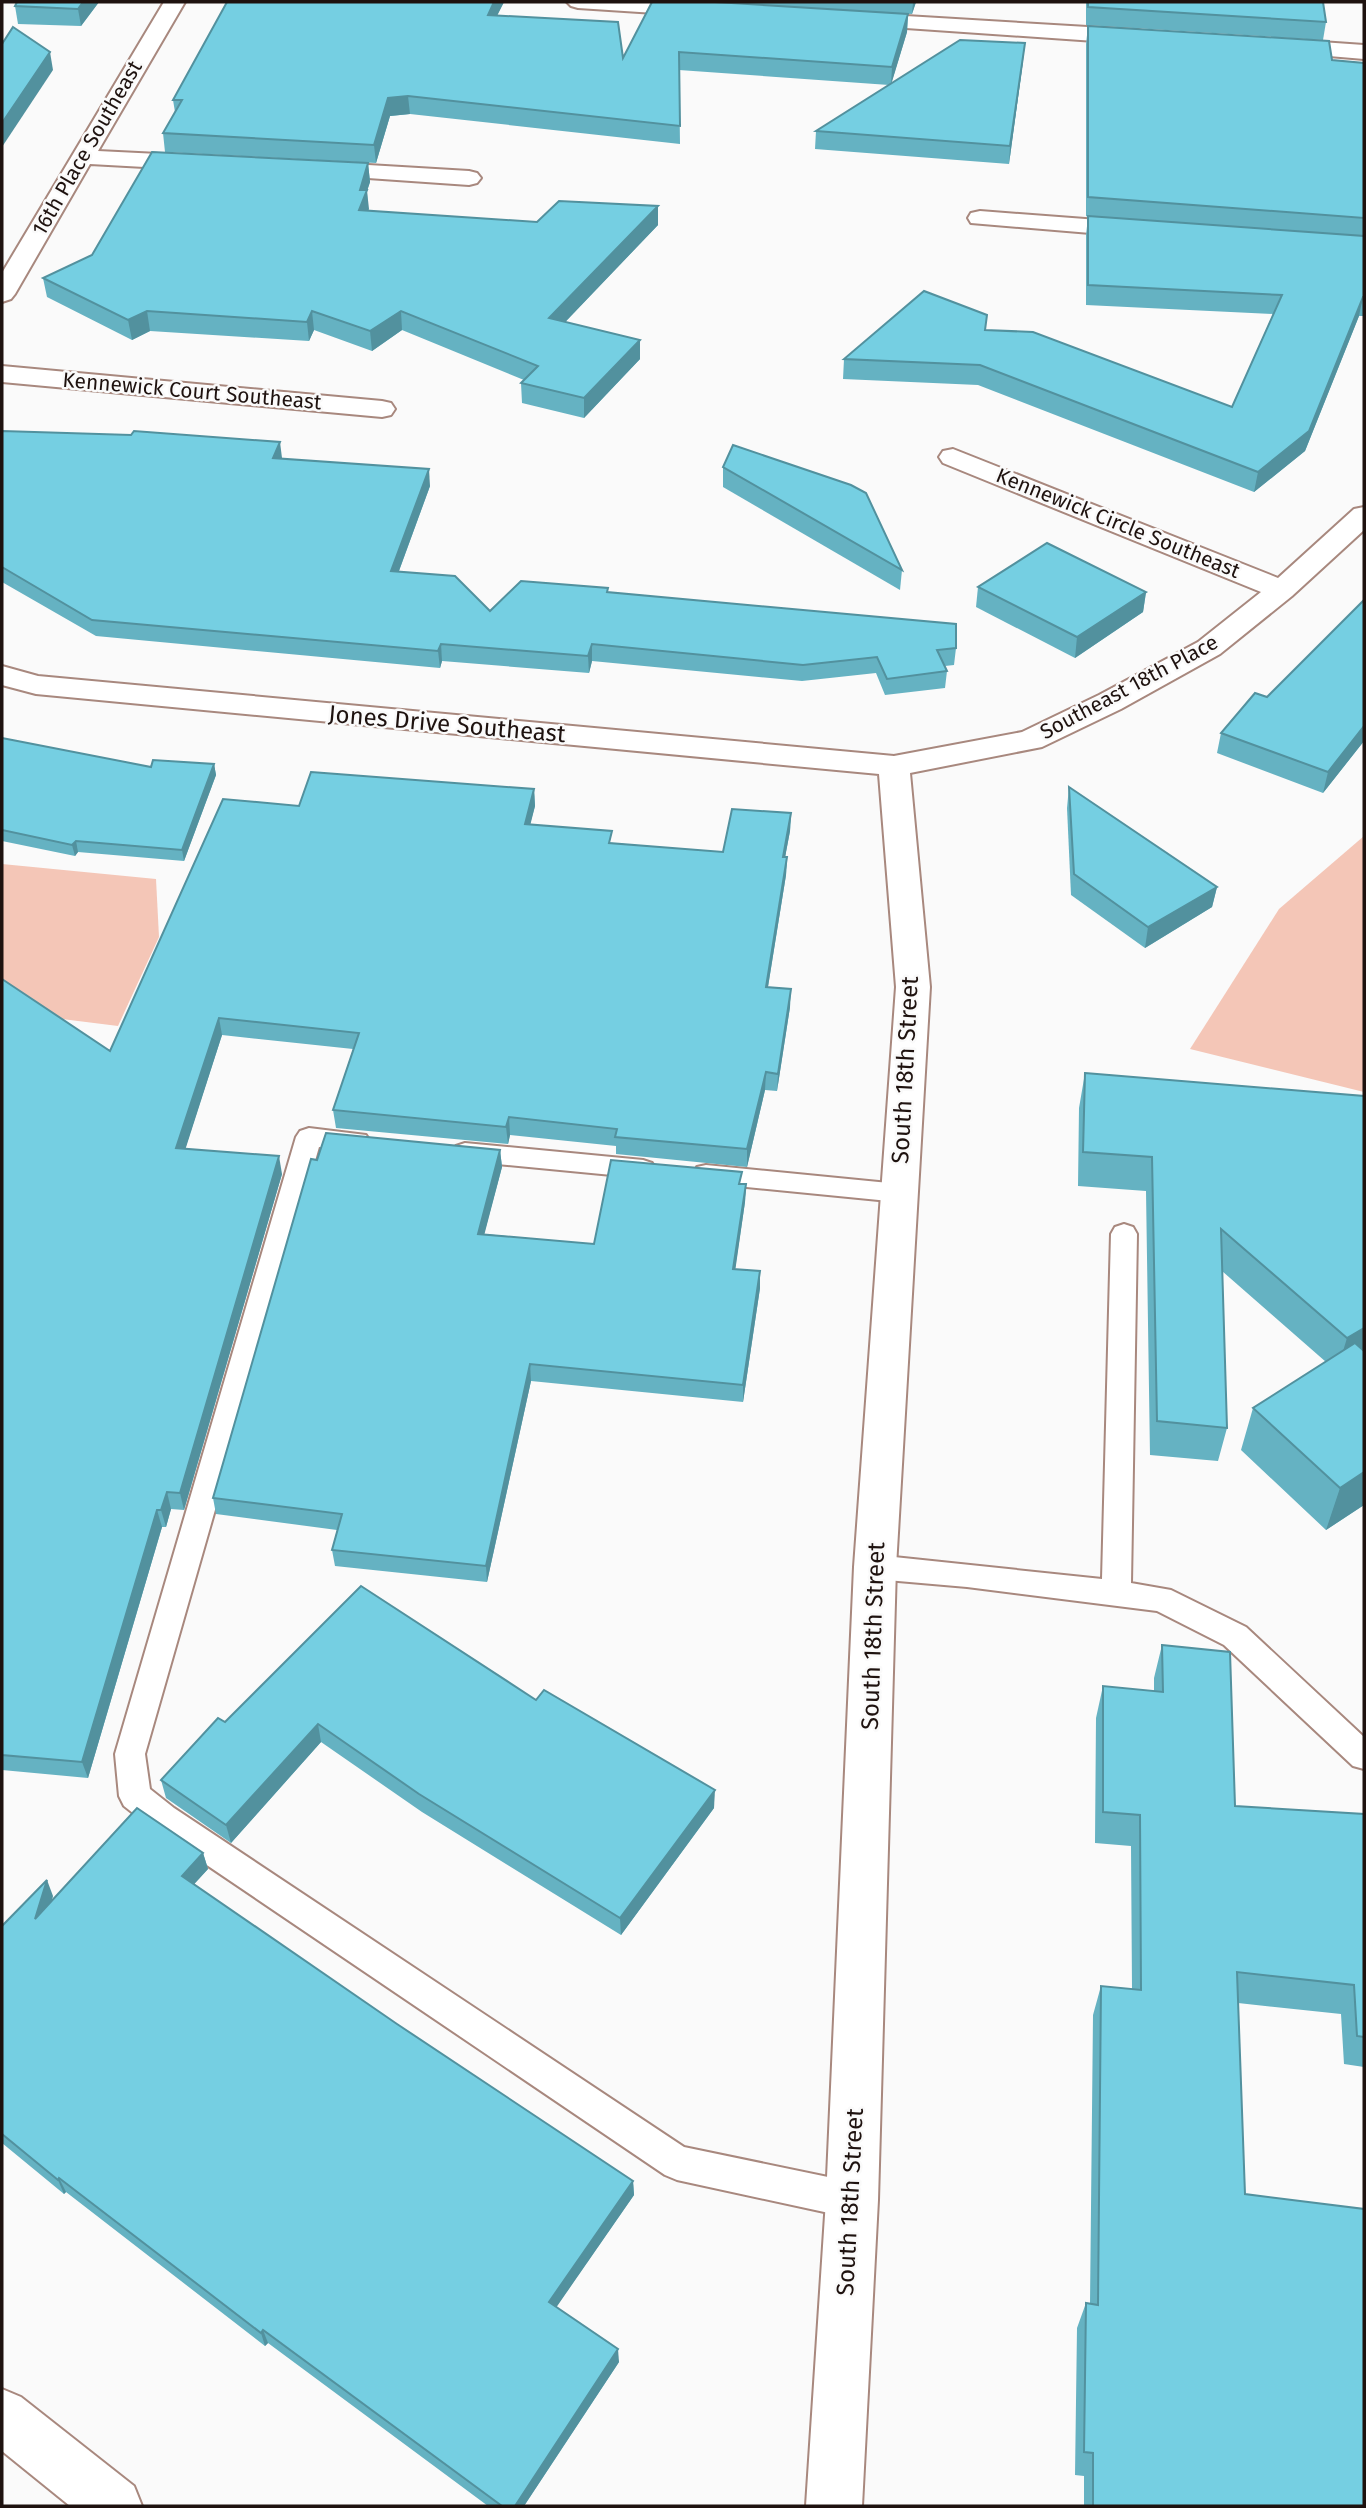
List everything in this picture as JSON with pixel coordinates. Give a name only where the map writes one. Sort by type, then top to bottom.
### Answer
[{"type":"street","name":"16th Place Southeast","points":[[2,294],[174,2]]},
{"type":"street","points":[[578,2],[724,11]]},
{"type":"street","points":[[987,27],[993,2]]},
{"type":"street","points":[[835,18],[1155,38]]},
{"type":"street","points":[[1253,45],[1364,52]]},
{"type":"street","points":[[82,157],[220,164]]},
{"type":"street","points":[[289,168],[468,178]]},
{"type":"street","points":[[980,218],[1158,232]]},
{"type":"street","name":"Kennewick Court Southeast","points":[[2,374],[383,409]]},
{"type":"street","name":"Kennewick Circle Southeast","points":[[953,457],[1282,590]]},
{"type":"street","name":"Southeast 18th Place","points":[[894,766],[1031,740],[1110,702],[1209,648],[1282,590],[1364,514]]},
{"type":"street","name":"Jones Drive Southeast","points":[[2,675],[36,685],[894,766]]},
{"type":"street","name":"South 18th Street","points":[[834,2506],[852,2200],[875,1567],[913,987],[894,766]]},
{"type":"street","points":[[2,2416],[114,2506]]},
{"type":"lane","points":[[378,1143],[309,1137],[130,1754],[135,1796],[174,1826],[677,2163],[852,2200]]},
{"type":"lane","points":[[433,1149],[899,1193]]},
{"type":"lane","points":[[1116,1593],[1124,1234]]},
{"type":"lane","points":[[875,1567],[1161,1599],[1235,1636],[1364,1756]]},
{"type":"shaded area","points":[[1364,836],[1364,1092],[1190,1049],[1279,909]]},
{"type":"shaded area","points":[[2,864],[156,879],[159,937],[118,1026],[62,1019],[2,983]]},
{"type":"building","points":[[17,2],[83,2],[78,9],[15,6]]},
{"type":"building","points":[[227,2],[494,2],[488,15],[618,22],[623,58],[652,2],[715,2],[908,14],[892,67],[679,52],[680,126],[408,96],[388,98],[374,145],[163,133],[182,100],[173,100]]},
{"type":"building","points":[[1088,2],[1323,2],[1326,22],[1088,7]]},
{"type":"building","points":[[1088,26],[1329,41],[1332,60],[1364,63],[1364,218],[1088,197]]},
{"type":"building","points":[[13,27],[50,52],[2,123],[2,44]]},
{"type":"building","points":[[960,40],[1025,43],[1010,146],[816,131]]},
{"type":"building","points":[[152,152],[368,163],[360,190],[367,190],[359,210],[537,222],[559,201],[658,206],[549,318],[640,340],[584,398],[521,383],[538,366],[401,311],[370,331],[312,311],[307,322],[147,311],[128,320],[43,278],[92,255]]},
{"type":"building","points":[[1088,216],[1364,236],[1364,297],[1309,431],[1258,472],[980,365],[844,359],[924,291],[987,315],[985,330],[1033,332],[1232,407],[1282,295],[1088,285]]},
{"type":"building","points":[[2,431],[131,435],[134,431],[280,442],[273,458],[429,469],[391,571],[455,576],[490,611],[521,581],[608,588],[607,592],[956,624],[956,648],[937,650],[947,671],[887,679],[877,657],[803,665],[592,644],[588,656],[441,644],[438,651],[92,620],[2,567]]},
{"type":"building","points":[[733,445],[851,485],[866,493],[902,570],[723,467]]},
{"type":"building","points":[[1047,543],[1146,592],[1077,637],[978,587]]},
{"type":"building","points":[[1364,600],[1364,726],[1328,772],[1221,733],[1255,693],[1267,697]]},
{"type":"building","points":[[2,738],[151,767],[153,760],[214,764],[182,850],[76,841],[72,845],[2,830]]},
{"type":"building","points":[[311,772],[534,789],[525,824],[612,831],[609,843],[723,852],[732,809],[791,813],[783,857],[787,857],[766,987],[791,989],[778,1074],[766,1072],[747,1149],[615,1137],[617,1129],[509,1117],[506,1127],[333,1110],[359,1033],[219,1018],[176,1148],[279,1156],[180,1493],[167,1492],[161,1510],[157,1510],[82,1762],[2,1755],[2,979],[110,1051],[223,799],[299,806]]},
{"type":"building","points":[[1069,787],[1217,887],[1148,927],[1074,874]]},
{"type":"building","points":[[1085,1073],[1364,1096],[1364,1328],[1347,1338],[1221,1229],[1227,1428],[1157,1421],[1152,1157],[1083,1152]]},
{"type":"building","points":[[326,1133],[500,1150],[478,1234],[594,1244],[611,1160],[742,1172],[739,1184],[746,1184],[733,1269],[760,1271],[743,1385],[530,1364],[486,1566],[332,1550],[342,1514],[213,1498],[311,1159],[317,1160]]},
{"type":"building","points":[[1355,1343],[1364,1351],[1364,1472],[1340,1488],[1253,1408]]},
{"type":"building","points":[[361,1586],[536,1700],[544,1690],[715,1790],[620,1918],[419,1794],[318,1724],[226,1825],[161,1780],[218,1718],[225,1722]]},
{"type":"building","points":[[1162,1645],[1230,1652],[1235,1806],[1364,1814],[1364,2037],[1357,2036],[1354,1985],[1237,1972],[1245,2194],[1364,2209],[1364,2506],[1093,2506],[1093,2453],[1084,2452],[1086,2303],[1098,2305],[1101,1986],[1141,1990],[1140,1815],[1103,1812],[1103,1686],[1163,1692]]},
{"type":"building","points":[[137,1808],[203,1853],[182,1876],[397,2024],[633,2181],[549,2302],[618,2349],[515,2506],[502,2506],[263,2330],[261,2333],[59,2178],[58,2180],[2,2134],[2,1926],[47,1880],[35,1919]]}]
